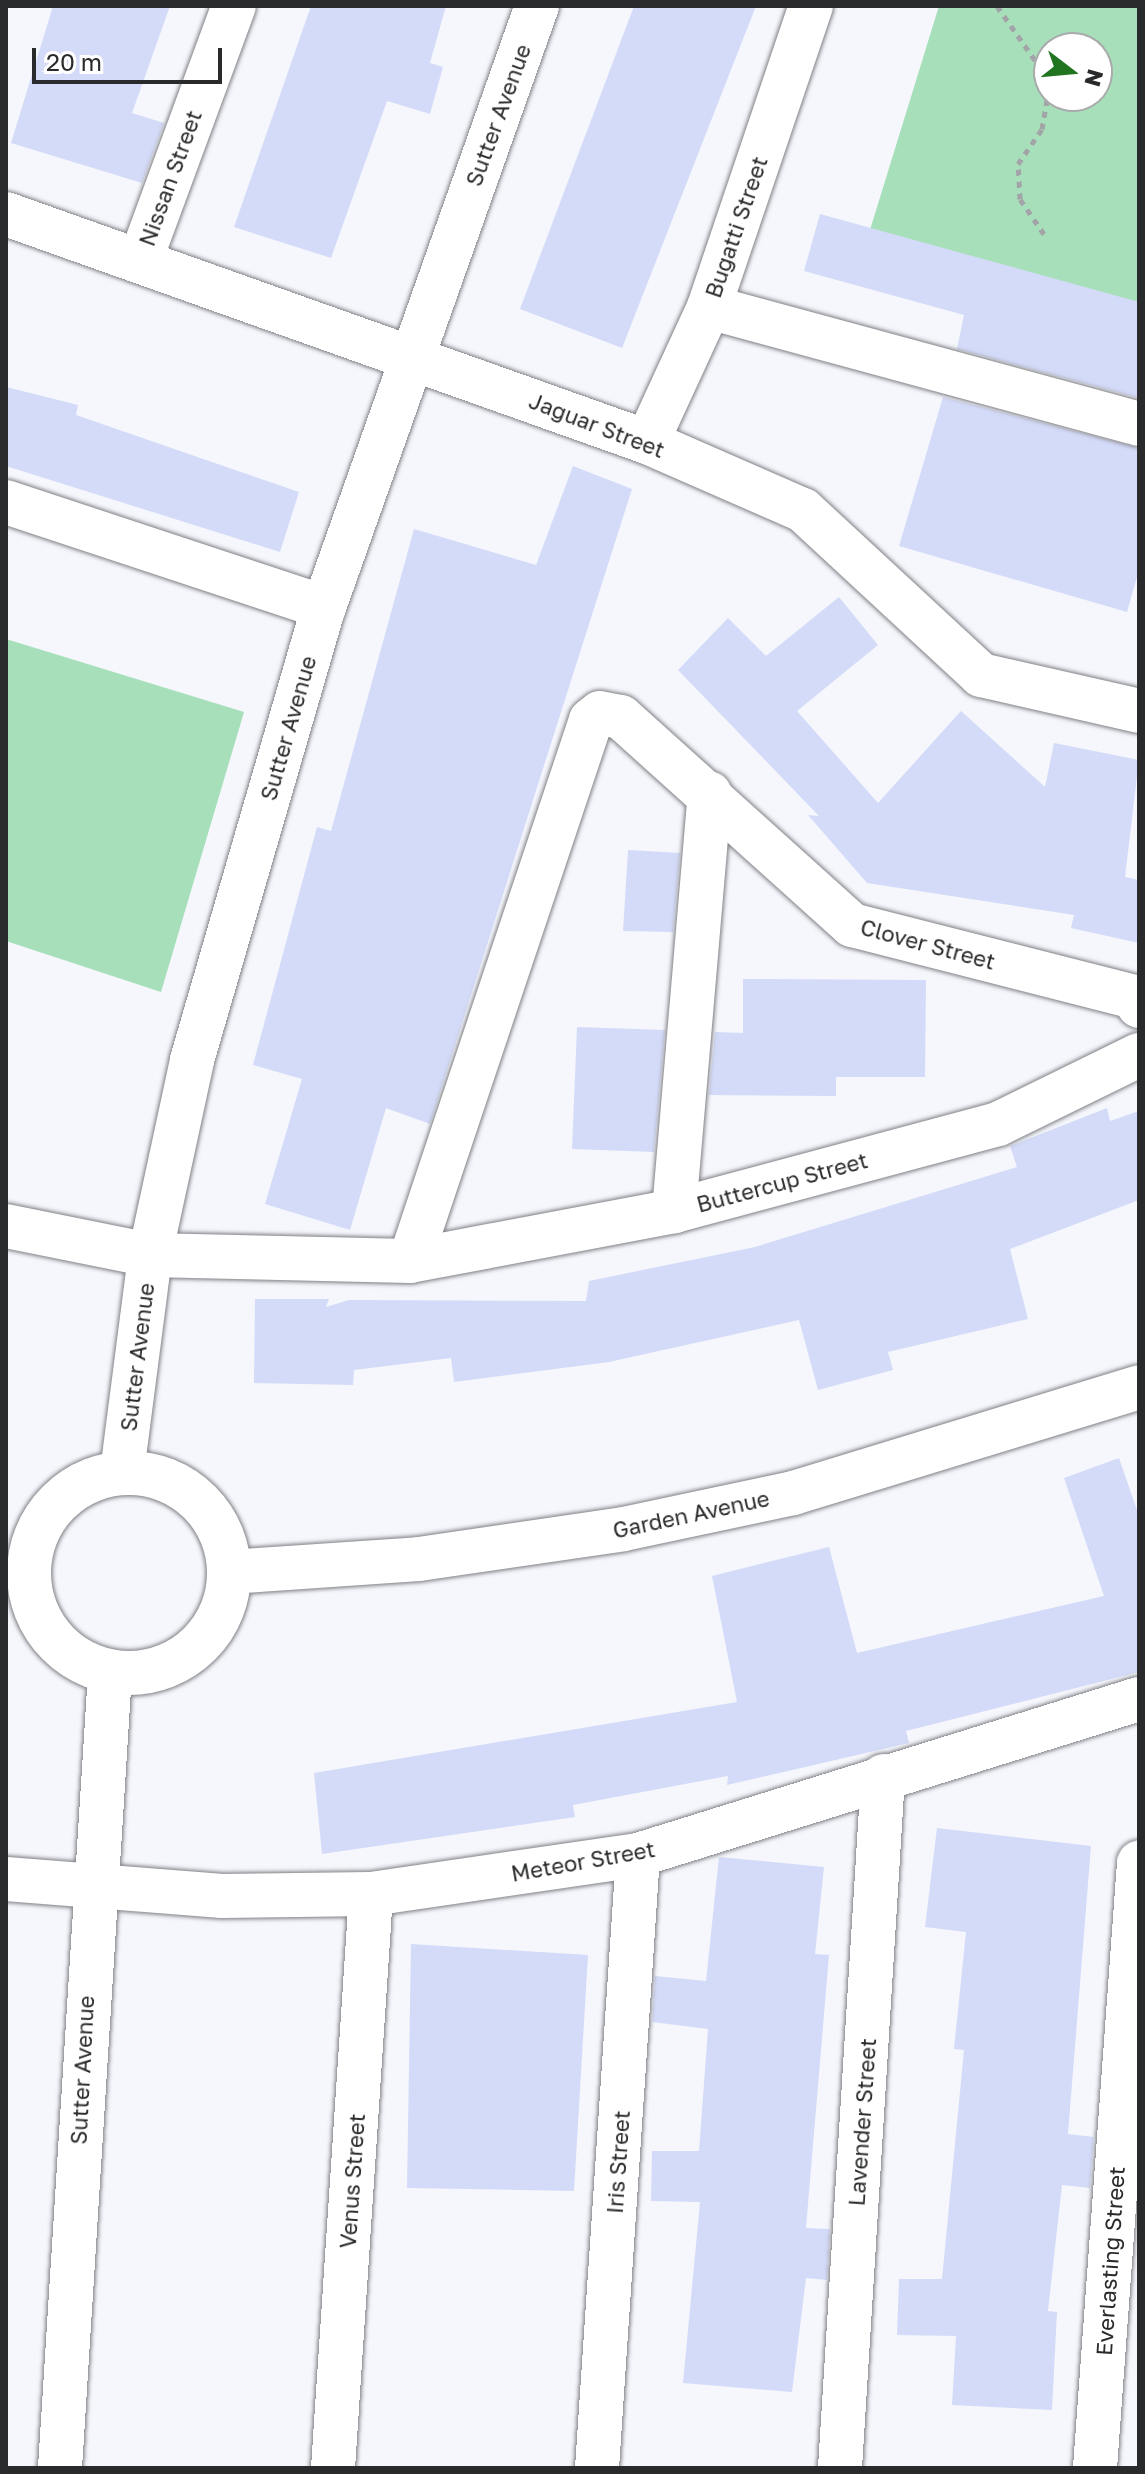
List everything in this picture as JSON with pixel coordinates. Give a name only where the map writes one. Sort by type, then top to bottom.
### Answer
[{"type":"street","name":"Nissan Street","points":[[140,261],[234,6]]},
{"type":"street","name":"Sutter Avenue","points":[[122,1472],[150,1255],[192,1060],[324,607],[537,6]]},
{"type":"street","name":"Bugatti Street","points":[[647,442],[709,307],[811,6]]},
{"type":"street","name":"Jaguar Street","points":[[6,214],[647,442],[803,510],[981,675],[1139,711]]},
{"type":"street","points":[[709,307],[1139,424]]},
{"type":"street","points":[[6,502],[324,607]]},
{"type":"street","points":[[410,1261],[591,720],[610,712],[621,717],[710,794],[674,1211]]},
{"type":"street","name":"Clover Street","points":[[710,794],[852,925],[1134,997],[1139,1006]]},
{"type":"street","name":"Buttercup Street","points":[[6,1226],[150,1255],[410,1261],[674,1211],[998,1124],[1139,1055]]},
{"type":"street","name":"Garden Avenue","points":[[229,1572],[419,1559],[624,1529],[793,1493],[1139,1387]]},
{"type":"street","points":[[122,1472],[162,1478],[198,1499],[221,1532],[229,1572],[220,1616],[194,1651],[154,1672],[110,1673],[77,1660],[51,1637],[17,1567],[56,1503],[86,1482],[122,1472]]},
{"type":"street","name":"Sutter Avenue","points":[[60,2468],[93,1888],[110,1673]]},
{"type":"street","name":"Meteor Street","points":[[6,1879],[93,1888],[371,1894],[638,1855],[883,1776],[1139,1699]]},
{"type":"street","name":"Lavender Street","points":[[840,2468],[883,1776]]},
{"type":"street","name":"Iris Street","points":[[597,2468],[638,1855]]},
{"type":"street","name":"Everlasting Street","points":[[1095,2468],[1139,1863]]},
{"type":"street","name":"Venus Street","points":[[333,2468],[371,1894]]},
{"type":"path","points":[[997,6],[1033,57]]},
{"type":"path","points":[[1044,234],[1020,199],[1018,164],[1042,129],[1045,112]]},
{"type":"green space","points":[[939,6],[1139,6],[1139,312],[865,246]]},
{"type":"green space","points":[[6,639],[244,712],[161,992],[6,941]]},
{"type":"building","points":[[53,6],[170,6],[132,113],[164,123],[142,183],[11,143]]},
{"type":"building","points":[[311,6],[446,6],[430,63],[443,67],[430,114],[387,101],[331,258],[234,227]]},
{"type":"building","points":[[634,6],[756,6],[622,348],[520,309]]},
{"type":"building","points":[[820,214],[1139,302],[1139,398],[957,349],[964,315],[804,271]]},
{"type":"building","points":[[6,387],[78,405],[76,415],[299,492],[280,552],[6,466]]},
{"type":"building","points":[[943,397],[1139,448],[1139,570],[1127,612],[899,546]]},
{"type":"building","points":[[573,466],[632,489],[430,1124],[386,1108],[350,1230],[265,1204],[302,1079],[253,1065],[317,827],[331,831],[414,529],[536,565]]},
{"type":"building","points":[[839,597],[878,645],[797,711],[878,803],[961,711],[1045,787],[1054,743],[1139,760],[1125,877],[1139,880],[1139,943],[1071,928],[1074,915],[867,883],[808,815],[819,816],[678,670],[728,618],[766,656]]},
{"type":"building","points":[[628,850],[680,853],[673,932],[623,931]]},
{"type":"building","points":[[743,979],[926,980],[925,1077],[836,1077],[836,1096],[709,1095],[715,1032],[743,1033]]},
{"type":"building","points":[[577,1027],[665,1030],[654,1152],[572,1149]]},
{"type":"building","points":[[1107,1108],[1110,1121],[1139,1111],[1139,1200],[1010,1249],[1028,1319],[888,1352],[893,1370],[818,1390],[799,1320],[609,1362],[454,1382],[451,1358],[354,1370],[353,1385],[254,1383],[255,1299],[329,1299],[326,1307],[349,1300],[586,1301],[589,1281],[755,1247],[1017,1167],[1010,1146]]},
{"type":"building","points":[[1119,1458],[1139,1516],[1139,1672],[906,1731],[909,1743],[727,1785],[728,1776],[573,1805],[575,1817],[322,1854],[314,1773],[737,1702],[712,1576],[829,1547],[857,1653],[1104,1596],[1064,1478]]},
{"type":"building","points":[[937,1828],[1091,1846],[1068,2134],[1094,2137],[1090,2188],[1062,2185],[1048,2311],[1057,2312],[1052,2410],[952,2405],[956,2336],[897,2335],[899,2279],[942,2279],[964,2050],[954,2049],[966,1932],[925,1927]]},
{"type":"building","points":[[719,1857],[824,1867],[815,1954],[829,1955],[806,2228],[830,2229],[827,2280],[806,2278],[792,2392],[683,2383],[700,2202],[651,2201],[652,2151],[699,2151],[708,2029],[652,2022],[655,1976],[706,1981]]},
{"type":"building","points":[[411,1944],[588,1955],[574,2191],[407,2188]]}]
